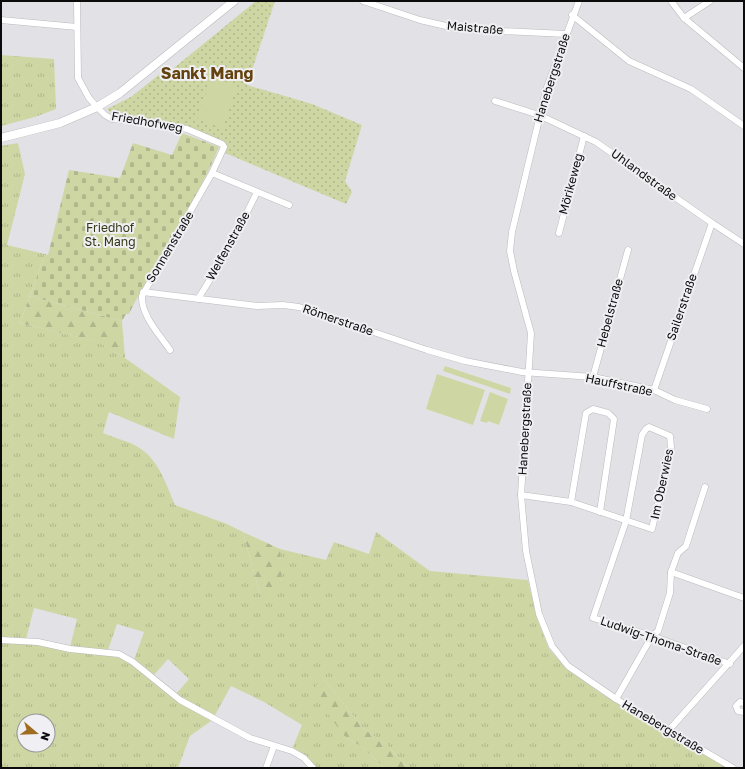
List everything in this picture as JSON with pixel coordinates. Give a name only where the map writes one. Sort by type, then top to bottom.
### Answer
[{"type":"main road","points":[[1,138],[58,124],[99,105],[116,95],[234,1]]},
{"type":"street","name":"Friedhofweg","points":[[77,1],[78,78],[89,98],[99,105],[105,115],[112,119],[146,122],[187,129],[222,144]]},
{"type":"street","name":"Maistraße","points":[[363,1],[420,20],[458,29],[566,34]]},
{"type":"street","name":"Hanebergstraße","points":[[579,1],[572,15],[539,115],[512,232],[510,251],[531,333],[521,495],[526,551],[534,599],[552,646],[568,666],[616,698],[734,768]]},
{"type":"street","points":[[684,18],[710,1]]},
{"type":"street","points":[[674,3],[684,18],[744,68]]},
{"type":"street","points":[[572,15],[629,61],[691,89],[744,126]]},
{"type":"street","points":[[1,20],[77,27]]},
{"type":"street","name":"Uhlandstraße","points":[[495,101],[539,115],[584,136],[611,151],[744,244]]},
{"type":"street","name":"Mörikeweg","points":[[559,233],[584,136]]},
{"type":"street","name":"Sonnenstraße","points":[[170,350],[145,312],[142,304],[143,292],[172,247],[212,174],[223,152],[222,144]]},
{"type":"street","points":[[212,174],[289,205]]},
{"type":"street","name":"Welfenstraße","points":[[198,299],[230,247],[257,192]]},
{"type":"street","name":"Sailerstraße","points":[[654,390],[712,223]]},
{"type":"street","name":"Hebelstraße","points":[[593,377],[628,250]]},
{"type":"street","name":"Römerstraße","points":[[143,292],[257,306],[283,305],[299,307],[427,350],[493,367],[528,373]]},
{"type":"street","name":"Hauffstraße","points":[[528,373],[593,377],[654,390],[675,400],[707,409]]},
{"type":"street","points":[[572,502],[586,413],[593,409],[608,413],[614,420],[600,512]]},
{"type":"street","name":"Im Oberwies","points":[[521,495],[572,502],[626,521],[652,529],[671,447],[670,436],[663,432],[649,428],[646,429],[642,435],[626,521],[593,618]]},
{"type":"street","points":[[616,698],[652,636],[658,631],[670,593],[671,572],[678,553],[686,546],[704,487]]},
{"type":"street","points":[[671,572],[744,598]]},
{"type":"street","name":"Ludwig-Thoma-Straße","points":[[593,618],[652,636],[730,664]]},
{"type":"street","points":[[1,640],[38,642],[70,649],[119,654],[133,662],[180,700],[250,738],[292,751],[304,758],[313,768]]},
{"type":"street","points":[[669,730],[730,664],[744,646]]},
{"type":"street","points":[[744,703],[740,702],[736,706],[738,711],[744,712]]},
{"type":"street","points":[[266,768],[274,746]]},
{"type":"green space","points":[[256,1],[275,1],[247,85],[312,104],[362,125],[345,181],[352,192],[346,204],[225,153],[225,148],[188,127],[114,116],[107,109],[131,97],[166,69],[169,72]]},
{"type":"green space","points":[[1,55],[54,59],[56,109],[35,117],[1,126]]},
{"type":"green space","points":[[211,77],[237,86],[223,128],[197,119]]},
{"type":"green space","name":"Friedhof St. Mang","points":[[182,133],[219,147],[189,209],[129,314],[126,314],[122,321],[30,296],[45,254],[48,255],[69,170],[120,178],[133,143],[172,155]]},
{"type":"green space","points":[[18,143],[25,174],[7,245],[45,254],[20,323],[99,342],[125,358],[180,397],[174,439],[109,412],[103,433],[132,444],[141,449],[153,460],[162,474],[175,505],[227,524],[243,532],[261,598],[281,580],[280,549],[326,560],[334,542],[369,554],[376,532],[430,571],[528,580],[536,615],[549,649],[566,668],[602,694],[729,768],[408,768],[386,744],[364,729],[322,677],[343,735],[362,747],[385,768],[316,768],[305,756],[292,749],[302,725],[264,702],[231,686],[214,717],[176,694],[189,679],[168,659],[153,676],[134,660],[144,632],[117,624],[108,650],[70,647],[77,619],[34,608],[26,639],[1,638],[1,146]]},
{"type":"green space","points":[[30,296],[122,321],[125,358],[98,342],[20,323]]},
{"type":"green space","points":[[445,366],[511,388],[510,394],[443,371]]},
{"type":"green space","points":[[437,374],[485,390],[473,425],[426,409]]},
{"type":"green space","points":[[490,392],[508,399],[499,425],[488,421],[487,423],[480,421]]},
{"type":"green space","points":[[243,532],[280,549],[280,585],[273,597],[267,602],[261,598]]},
{"type":"green space","points":[[1,642],[38,645],[118,656],[125,659],[211,721],[190,736],[178,768],[1,768]]},
{"type":"green space","points":[[322,677],[364,729],[386,744],[408,768],[385,768],[362,747],[343,735],[325,709],[316,686]]},
{"type":"district","name":"Sankt Mang","points":[[207,73]]}]
